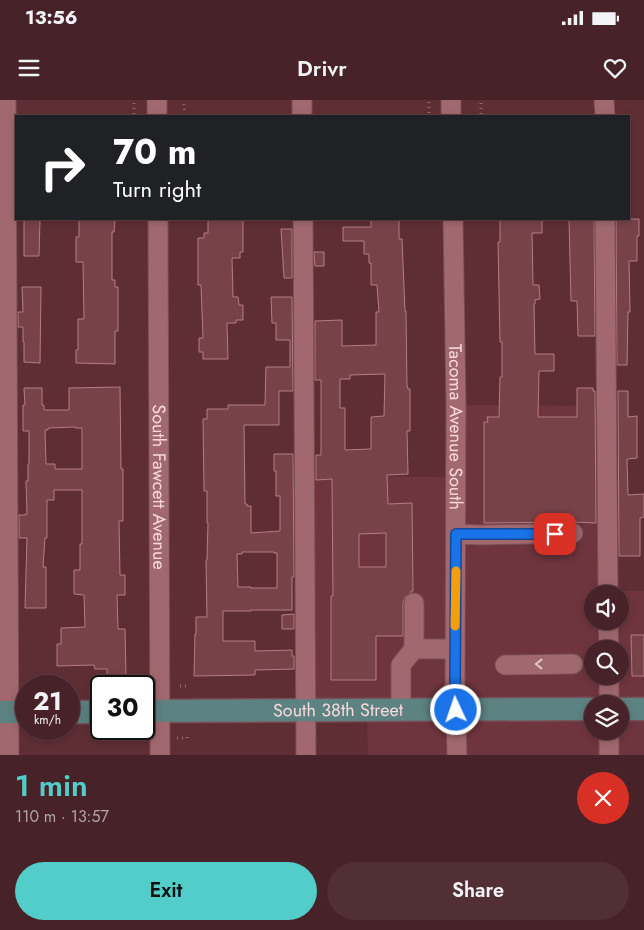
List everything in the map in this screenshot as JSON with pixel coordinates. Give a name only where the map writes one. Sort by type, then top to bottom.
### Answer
[{"type":"main road","name":"South 38th Street","points":[[155,711],[584,709]]},
{"type":"main road","points":[[629,709],[644,709]]},
{"type":"street","points":[[6,100],[12,712],[9,755]]},
{"type":"street","points":[[157,100],[157,115]]},
{"type":"street","points":[[302,100],[302,115]]},
{"type":"street","points":[[452,100],[452,115]]},
{"type":"street","points":[[604,100],[605,115]]},
{"type":"street","name":"South Fawcett Avenue","points":[[152,675],[158,220]]},
{"type":"street","points":[[303,220],[306,755]]},
{"type":"street","name":"Tacoma Avenue South","points":[[453,220],[456,405],[455,649],[457,755]]},
{"type":"street","points":[[605,220],[608,585]]},
{"type":"street","points":[[456,534],[573,533]]},
{"type":"street","points":[[401,710],[401,664],[414,649],[414,603]]},
{"type":"street","points":[[414,649],[455,649]]},
{"type":"street","points":[[505,664],[573,664]]},
{"type":"street","name":"South Fawcett Avenue","points":[[155,728],[160,755]]},
{"type":"street","points":[[609,740],[609,755]]},
{"type":"path","points":[[481,102],[481,115]]},
{"type":"path","points":[[134,103],[134,115]]},
{"type":"path","points":[[184,104],[185,115]]},
{"type":"path","points":[[180,686],[186,686],[186,689]]},
{"type":"path","points":[[177,738],[187,738],[187,733]]},
{"type":"shaded area","points":[[456,405],[607,406],[609,585],[584,585],[584,630],[629,630],[629,591],[644,591],[644,755],[368,755],[367,710],[306,710],[304,476],[457,477]]},
{"type":"building","points":[[639,219],[637,261],[629,261],[630,312],[628,312],[627,365],[617,365],[616,220]]},
{"type":"building","points":[[24,220],[40,220],[39,256],[24,256]]},
{"type":"building","points":[[79,220],[115,220],[114,232],[112,232],[112,280],[115,280],[115,287],[118,287],[118,331],[115,331],[115,364],[76,363],[78,319],[84,319],[83,262],[76,262],[76,237],[79,237]]},
{"type":"building","points":[[208,220],[243,220],[243,252],[240,252],[240,258],[232,258],[233,297],[238,297],[239,305],[243,305],[243,320],[236,320],[236,323],[227,323],[228,359],[203,359],[203,352],[199,352],[199,338],[203,338],[201,285],[198,285],[198,238],[204,238],[204,233],[208,233]]},
{"type":"building","points":[[371,220],[399,220],[399,239],[402,239],[406,311],[407,385],[408,389],[410,389],[410,431],[407,431],[408,474],[387,475],[388,504],[412,503],[413,591],[405,597],[403,603],[403,636],[376,636],[376,680],[331,680],[331,596],[333,596],[332,479],[316,480],[316,455],[321,455],[321,380],[315,380],[315,321],[342,320],[342,346],[376,345],[376,312],[379,312],[377,285],[371,285],[369,254],[364,254],[364,241],[343,241],[343,227],[371,227]],"holes":[[[385,374],[384,416],[371,417],[371,449],[345,450],[345,408],[340,408],[340,379],[350,379],[350,375]],[[386,533],[386,567],[359,567],[359,534]]]},
{"type":"building","points":[[500,220],[542,220],[542,233],[532,233],[533,284],[539,285],[540,299],[535,300],[534,304],[535,354],[554,354],[554,371],[539,371],[538,417],[577,417],[577,388],[593,388],[593,391],[595,391],[596,523],[484,523],[484,422],[488,422],[487,417],[499,417],[500,377],[502,377],[498,242],[500,242]]},
{"type":"building","points":[[569,220],[594,220],[595,336],[578,336],[577,301],[571,301]]},
{"type":"building","points":[[281,229],[292,229],[292,278],[284,278]]},
{"type":"building","points":[[314,252],[324,252],[324,266],[315,266]]},
{"type":"building","points":[[22,287],[41,287],[40,363],[24,362],[23,327],[18,327],[18,312],[23,312]]},
{"type":"building","points":[[271,297],[292,297],[293,391],[279,391],[279,425],[244,425],[245,504],[251,506],[251,533],[280,531],[280,496],[276,496],[274,454],[293,454],[294,577],[292,577],[292,610],[223,611],[223,641],[255,641],[255,651],[292,650],[294,669],[255,670],[255,675],[194,676],[196,617],[207,617],[206,560],[208,523],[207,491],[204,491],[203,419],[207,419],[207,409],[228,409],[228,405],[265,405],[266,367],[290,367],[290,340],[276,340],[276,323],[272,323]],"holes":[[[242,552],[277,553],[277,588],[238,587],[237,554],[242,554]]]},
{"type":"building","points":[[120,387],[123,521],[119,521],[120,575],[125,575],[125,595],[117,595],[118,629],[125,629],[126,675],[107,675],[107,669],[95,669],[94,665],[57,666],[57,644],[61,644],[61,628],[85,627],[84,595],[74,594],[74,570],[80,570],[80,544],[82,544],[82,490],[54,490],[54,500],[47,500],[47,538],[45,538],[43,567],[46,567],[46,608],[25,608],[27,538],[19,538],[19,515],[27,514],[26,481],[28,481],[29,464],[29,431],[23,431],[24,388],[42,388],[42,405],[44,405],[44,410],[69,410],[69,388]],"holes":[[[48,428],[82,428],[82,469],[55,469],[55,464],[46,464],[45,430],[48,430]]]},
{"type":"building","points":[[618,391],[628,391],[628,417],[637,416],[637,458],[627,459],[628,495],[644,494],[644,517],[640,518],[640,556],[619,556]]},
{"type":"building","points":[[294,614],[294,629],[282,629],[282,615]]},
{"type":"building","points":[[631,635],[644,635],[644,676],[632,676]]},
{"type":"slow traffic","points":[[455,626],[456,571]]},
{"type":"route","points":[[456,710],[456,534],[555,534]]}]
